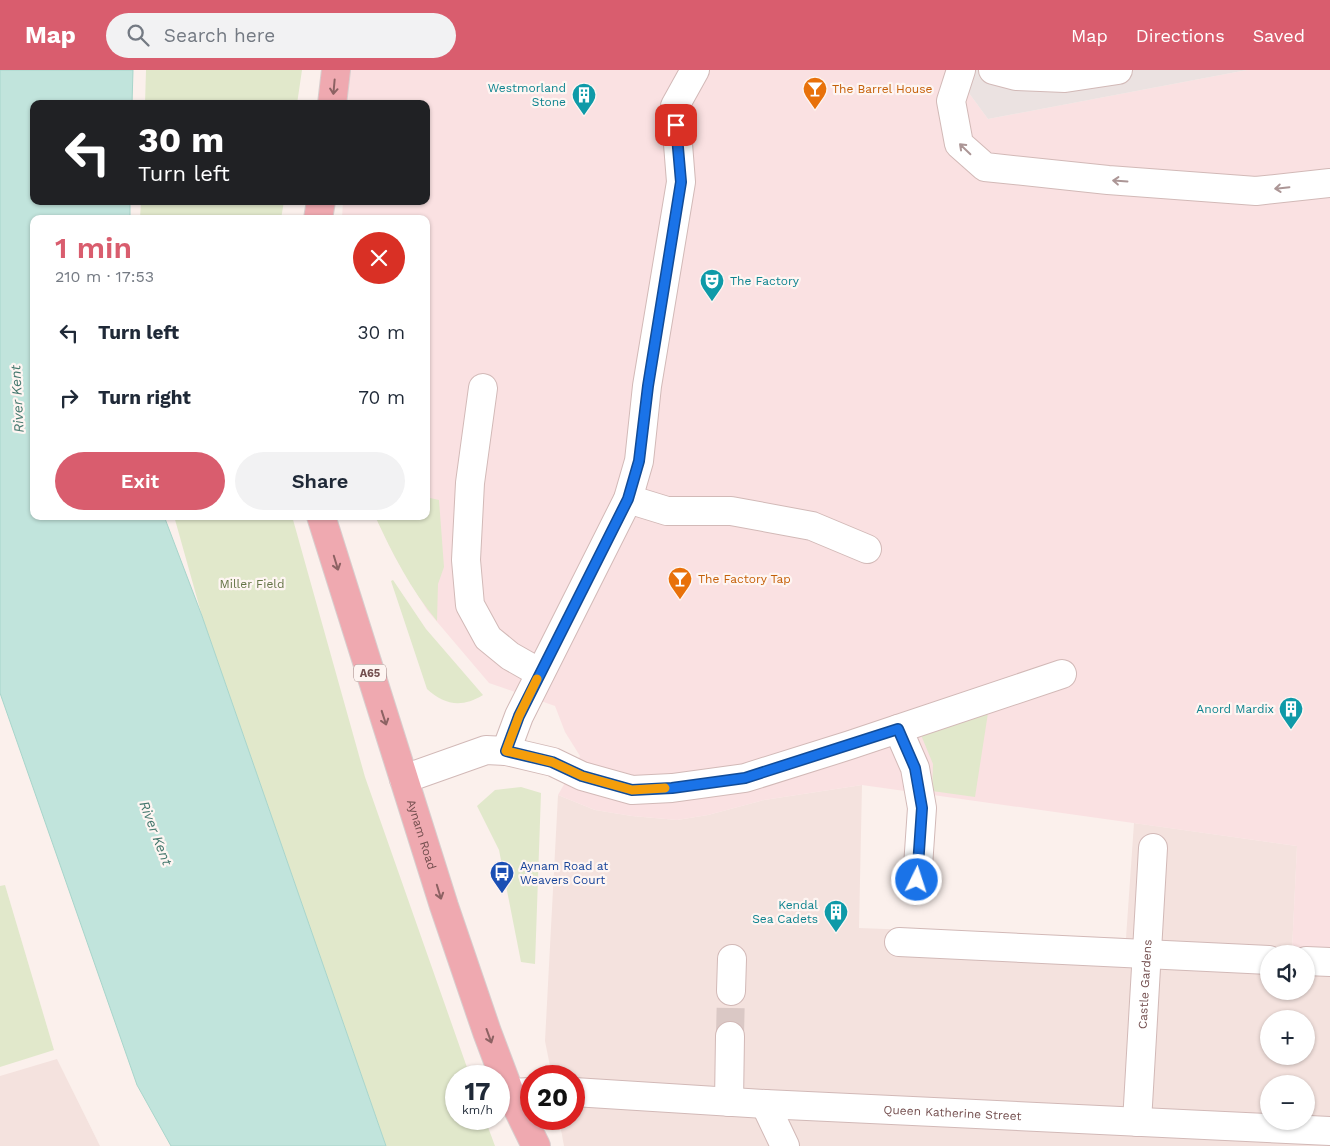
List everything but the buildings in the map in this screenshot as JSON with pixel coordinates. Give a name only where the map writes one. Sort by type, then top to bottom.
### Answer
[{"type":"highway","points":[[332,100],[336,70]]},
{"type":"highway","name":"Aynam Road","points":[[322,520],[444,906],[487,1032],[520,1091]]},
{"type":"highway","name":"Aynam Road","points":[[531,1130],[536,1146]]},
{"type":"street","points":[[506,751],[519,716],[628,499],[639,461],[648,386],[681,182],[675,106],[695,70]]},
{"type":"street","points":[[961,70],[951,101],[959,144],[985,167],[1108,180],[1256,191],[1330,182]]},
{"type":"street","points":[[993,70],[1016,76],[1065,78],[1118,70]]},
{"type":"street","points":[[483,388],[470,483],[466,560],[470,605],[488,638],[510,656],[540,673]]},
{"type":"street","points":[[628,499],[667,511],[731,511],[812,526],[867,549]]},
{"type":"street","points":[[404,779],[486,750],[506,751],[552,762],[582,776],[632,790],[672,788],[745,778],[1062,674]]},
{"type":"street","points":[[898,729],[915,768],[922,808],[917,880]]},
{"type":"street","name":"Castle Gardens","points":[[1137,1122],[1153,848]]},
{"type":"street","points":[[899,942],[1260,960]]},
{"type":"street","points":[[731,991],[732,959]]},
{"type":"street","points":[[1315,961],[1330,962]]},
{"type":"street","points":[[730,1036],[730,1102]]},
{"type":"street","name":"Queen Katherine Street","points":[[585,1093],[765,1104],[1330,1131]]},
{"type":"street","points":[[765,1104],[785,1146]]},
{"type":"shaded area","points":[[348,70],[952,70],[988,119],[1247,70],[1330,70],[1330,952],[1315,951],[1315,945],[1292,945],[1297,846],[862,785],[764,800],[708,815],[677,820],[595,810],[558,795],[580,756],[565,732],[555,706],[489,683],[427,610],[395,557],[377,520],[430,520],[430,215],[342,215],[343,205],[430,205],[430,100],[347,100]]},
{"type":"shaded area","points":[[952,70],[1247,70],[988,119]]},
{"type":"shaded area","points":[[862,785],[859,928],[1126,938],[1134,823],[1297,846],[1292,945],[1260,945],[1260,1000],[1315,1000],[1315,951],[1330,952],[1330,1146],[564,1146],[561,1130],[585,1130],[585,1065],[550,1065],[545,1041],[558,795],[595,810],[632,816],[677,820],[708,815],[764,800]]},
{"type":"shaded area","points":[[57,1059],[100,1146],[0,1146],[0,1076]]},
{"type":"green space","points":[[146,70],[302,70],[298,100],[145,100]]},
{"type":"green space","points":[[141,205],[283,205],[282,215],[140,215]]},
{"type":"green space","points":[[430,498],[439,500],[444,567],[438,584],[437,621],[419,597],[388,544],[377,520],[430,520]]},
{"type":"green space","name":"Miller Field","points":[[175,520],[293,520],[365,777],[466,1065],[445,1065],[445,1130],[489,1130],[495,1146],[386,1146],[202,616]]},
{"type":"green space","points":[[393,580],[426,629],[483,695],[468,702],[454,703],[440,699],[427,689],[391,581]]},
{"type":"green space","points":[[988,713],[975,797],[932,791],[933,764],[921,735]]},
{"type":"green space","points":[[521,787],[541,793],[535,964],[521,962],[499,850],[477,806],[495,790]]},
{"type":"green space","points":[[5,885],[54,1050],[0,1067],[0,886]]},
{"type":"water","name":"River Kent","points":[[0,70],[133,70],[132,100],[30,100],[30,205],[130,205],[130,215],[30,215],[30,520],[166,520],[202,616],[386,1146],[171,1146],[137,1085],[0,693]]},
{"type":"tunnel","points":[[730,1036],[731,991]]},
{"type":"slow traffic","points":[[537,679],[519,716],[506,751],[552,762],[582,776],[632,790],[665,788]]},
{"type":"place","name":"The Barrel House","points":[[815,110]]},
{"type":"place","name":"Westmorland Stone","points":[[584,116]]},
{"type":"place","name":"The Factory","points":[[712,302]]},
{"type":"place","name":"The Factory Tap","points":[[680,600]]},
{"type":"place","name":"Anord Mardix","points":[[1291,730]]},
{"type":"place","name":"Aynam Road at Weavers Court","points":[[502,894]]},
{"type":"place","name":"Kendal Sea Cadets","points":[[836,933]]},
{"type":"route","points":[[676,125],[681,182],[648,386],[639,461],[628,499],[519,716],[506,751],[552,762],[582,776],[632,790],[672,788],[745,778],[898,729],[915,768],[922,808],[917,880]]}]
